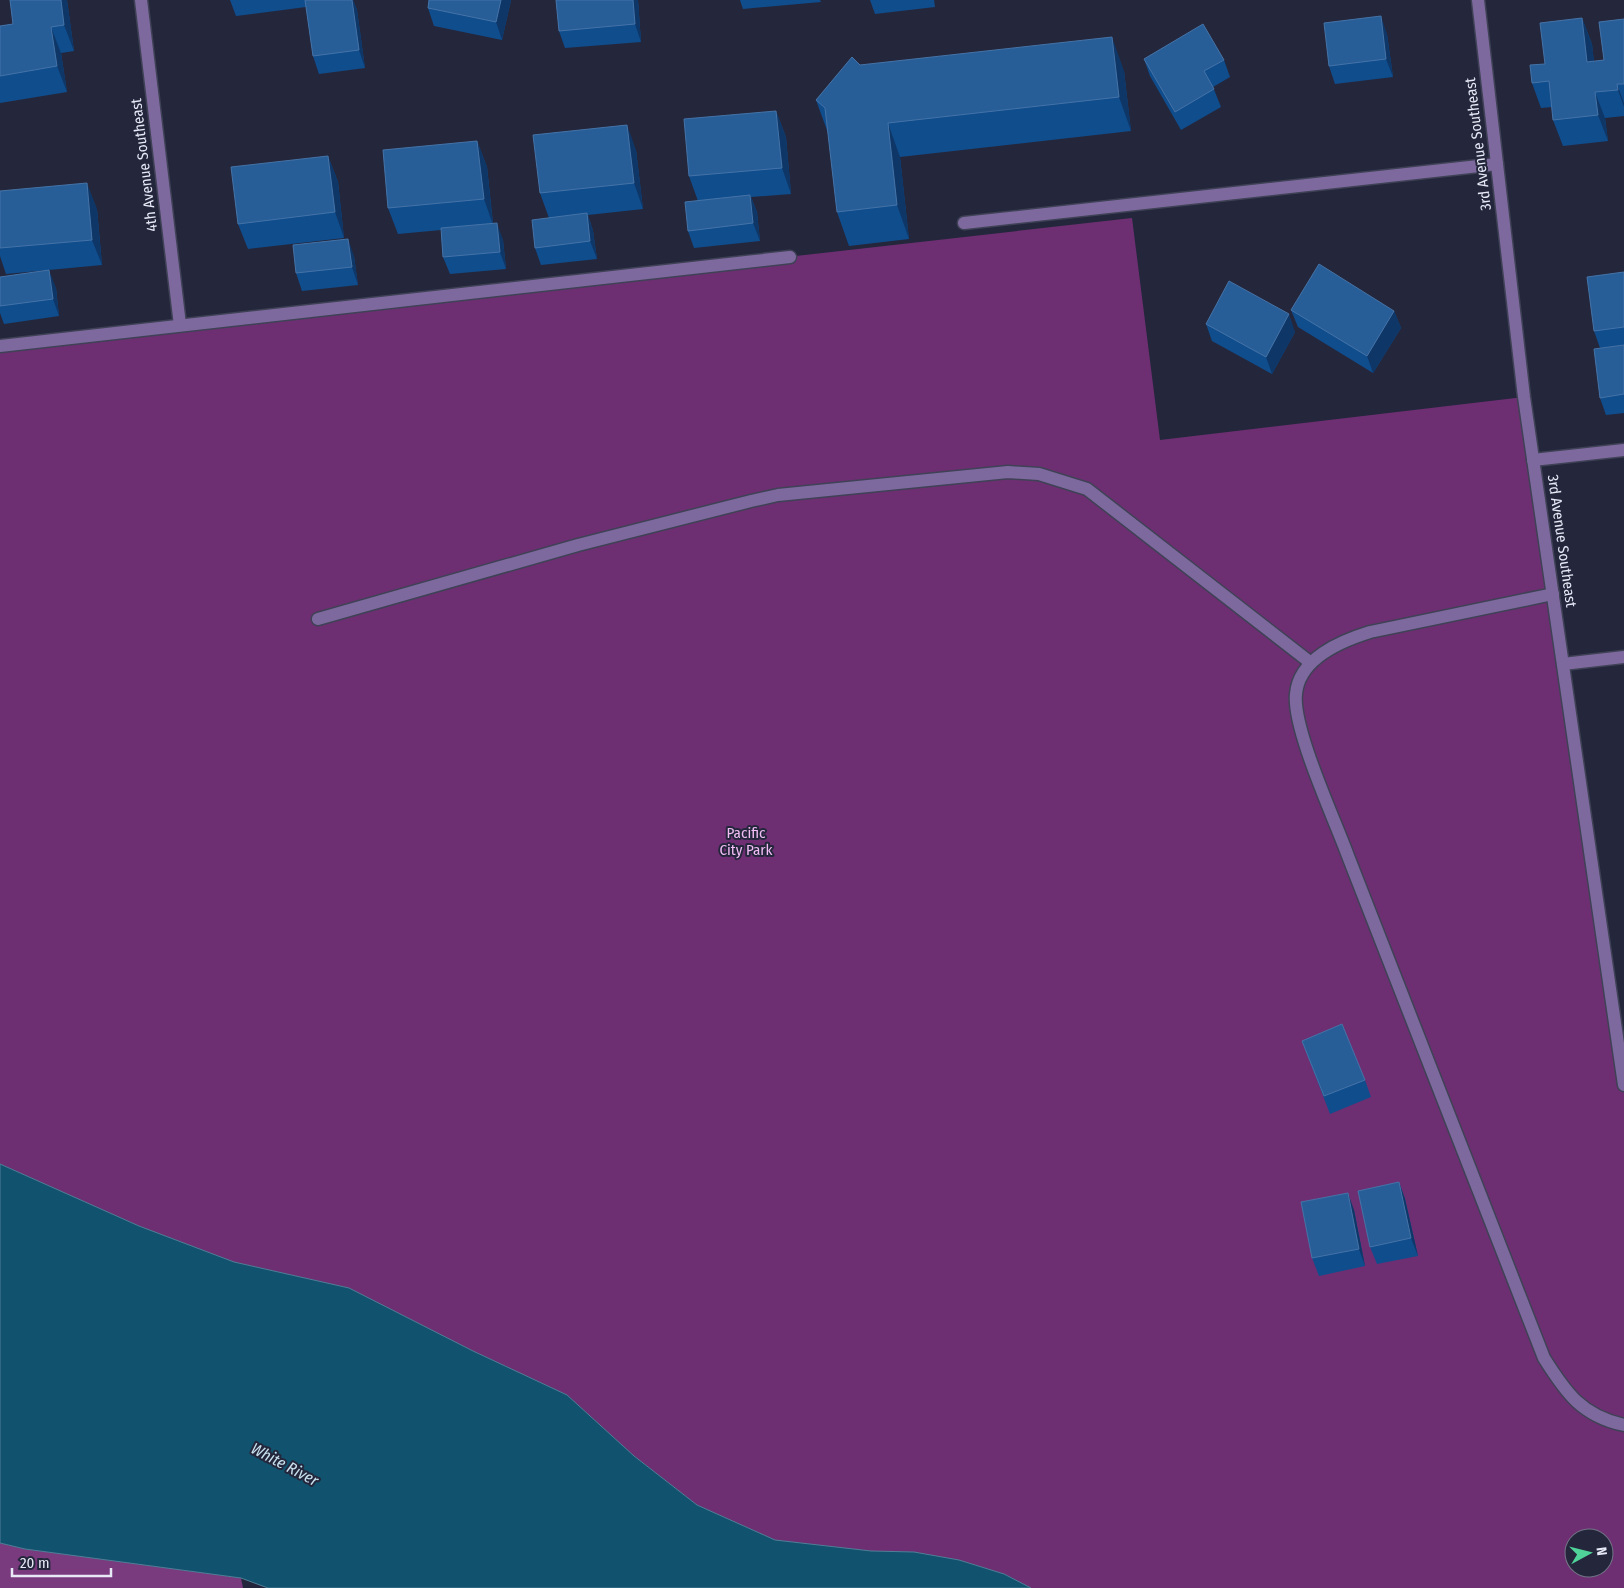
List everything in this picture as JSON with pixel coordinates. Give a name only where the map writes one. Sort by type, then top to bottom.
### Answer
[{"type":"street","name":"4th Avenue Southeast","points":[[141,0],[180,325]]},
{"type":"street","name":"3rd Avenue Southeast","points":[[1478,0],[1533,460],[1624,1085]]},
{"type":"street","points":[[964,223],[1497,164]]},
{"type":"street","points":[[0,346],[790,257]]},
{"type":"street","points":[[1533,460],[1624,450]]},
{"type":"street","points":[[318,619],[578,545],[778,495],[1008,472],[1039,474],[1087,489],[1311,663]]},
{"type":"street","points":[[1553,594],[1370,632],[1348,639],[1311,663],[1296,692],[1296,710],[1311,759],[1413,1026],[1544,1358],[1560,1384],[1578,1404],[1600,1419],[1624,1425]]},
{"type":"street","points":[[1563,664],[1624,657]]},
{"type":"green space","name":"Pacific City Park","points":[[1132,218],[1160,440],[1524,397],[1624,1085],[1624,1588],[1031,1588],[1004,1574],[959,1560],[914,1552],[871,1551],[775,1540],[697,1505],[634,1456],[567,1395],[473,1351],[349,1288],[234,1262],[139,1226],[0,1164],[0,346]]},
{"type":"shaded area","points":[[0,1543],[25,1549],[241,1578],[243,1588],[0,1588]]},
{"type":"water","name":"White River","points":[[0,1164],[139,1226],[234,1262],[349,1288],[473,1351],[567,1395],[634,1456],[697,1505],[775,1540],[871,1551],[914,1552],[959,1560],[1004,1574],[1031,1588],[268,1588],[241,1578],[25,1549],[0,1543]]},
{"type":"building","points":[[10,0],[61,0],[64,25],[51,27],[57,66],[0,76],[0,26],[13,24]]},
{"type":"building","points":[[305,0],[352,0],[359,50],[313,56]]},
{"type":"building","points":[[429,0],[501,0],[496,22],[428,8]]},
{"type":"building","points":[[556,0],[633,0],[635,24],[559,31]]},
{"type":"building","points":[[1381,16],[1386,59],[1329,66],[1324,23]]},
{"type":"building","points":[[1582,18],[1587,62],[1604,60],[1599,22],[1624,19],[1624,84],[1617,84],[1618,90],[1595,92],[1598,115],[1553,120],[1549,81],[1532,83],[1530,65],[1545,64],[1540,23]]},
{"type":"building","points":[[1203,24],[1224,60],[1204,71],[1214,89],[1175,112],[1144,59]]},
{"type":"building","points":[[1112,37],[1119,97],[888,123],[897,205],[837,212],[825,108],[816,100],[852,57],[860,65]]},
{"type":"building","points":[[776,111],[782,168],[689,176],[684,119]]},
{"type":"building","points":[[627,125],[634,183],[540,193],[533,135]]},
{"type":"building","points":[[477,141],[484,199],[388,208],[383,150]]},
{"type":"building","points":[[328,156],[335,212],[238,224],[231,167]]},
{"type":"building","points":[[87,183],[92,240],[0,248],[0,191]]},
{"type":"building","points":[[750,195],[753,223],[688,231],[685,202]]},
{"type":"building","points":[[587,213],[590,241],[535,248],[532,220]]},
{"type":"building","points":[[497,223],[500,252],[443,257],[441,228]]},
{"type":"building","points":[[348,239],[352,267],[296,273],[293,245]]},
{"type":"building","points":[[1319,264],[1394,311],[1367,356],[1291,310]]},
{"type":"building","points":[[49,270],[53,299],[0,306],[0,277]]},
{"type":"building","points":[[1624,272],[1624,327],[1594,331],[1587,277]]},
{"type":"building","points":[[1229,281],[1289,314],[1266,357],[1206,324]]},
{"type":"building","points":[[1624,345],[1624,394],[1600,398],[1594,349]]},
{"type":"building","points":[[1342,1024],[1365,1080],[1324,1096],[1302,1041]]},
{"type":"building","points":[[1399,1182],[1411,1238],[1370,1247],[1358,1191]]},
{"type":"building","points":[[1348,1193],[1359,1249],[1312,1258],[1301,1202]]}]
